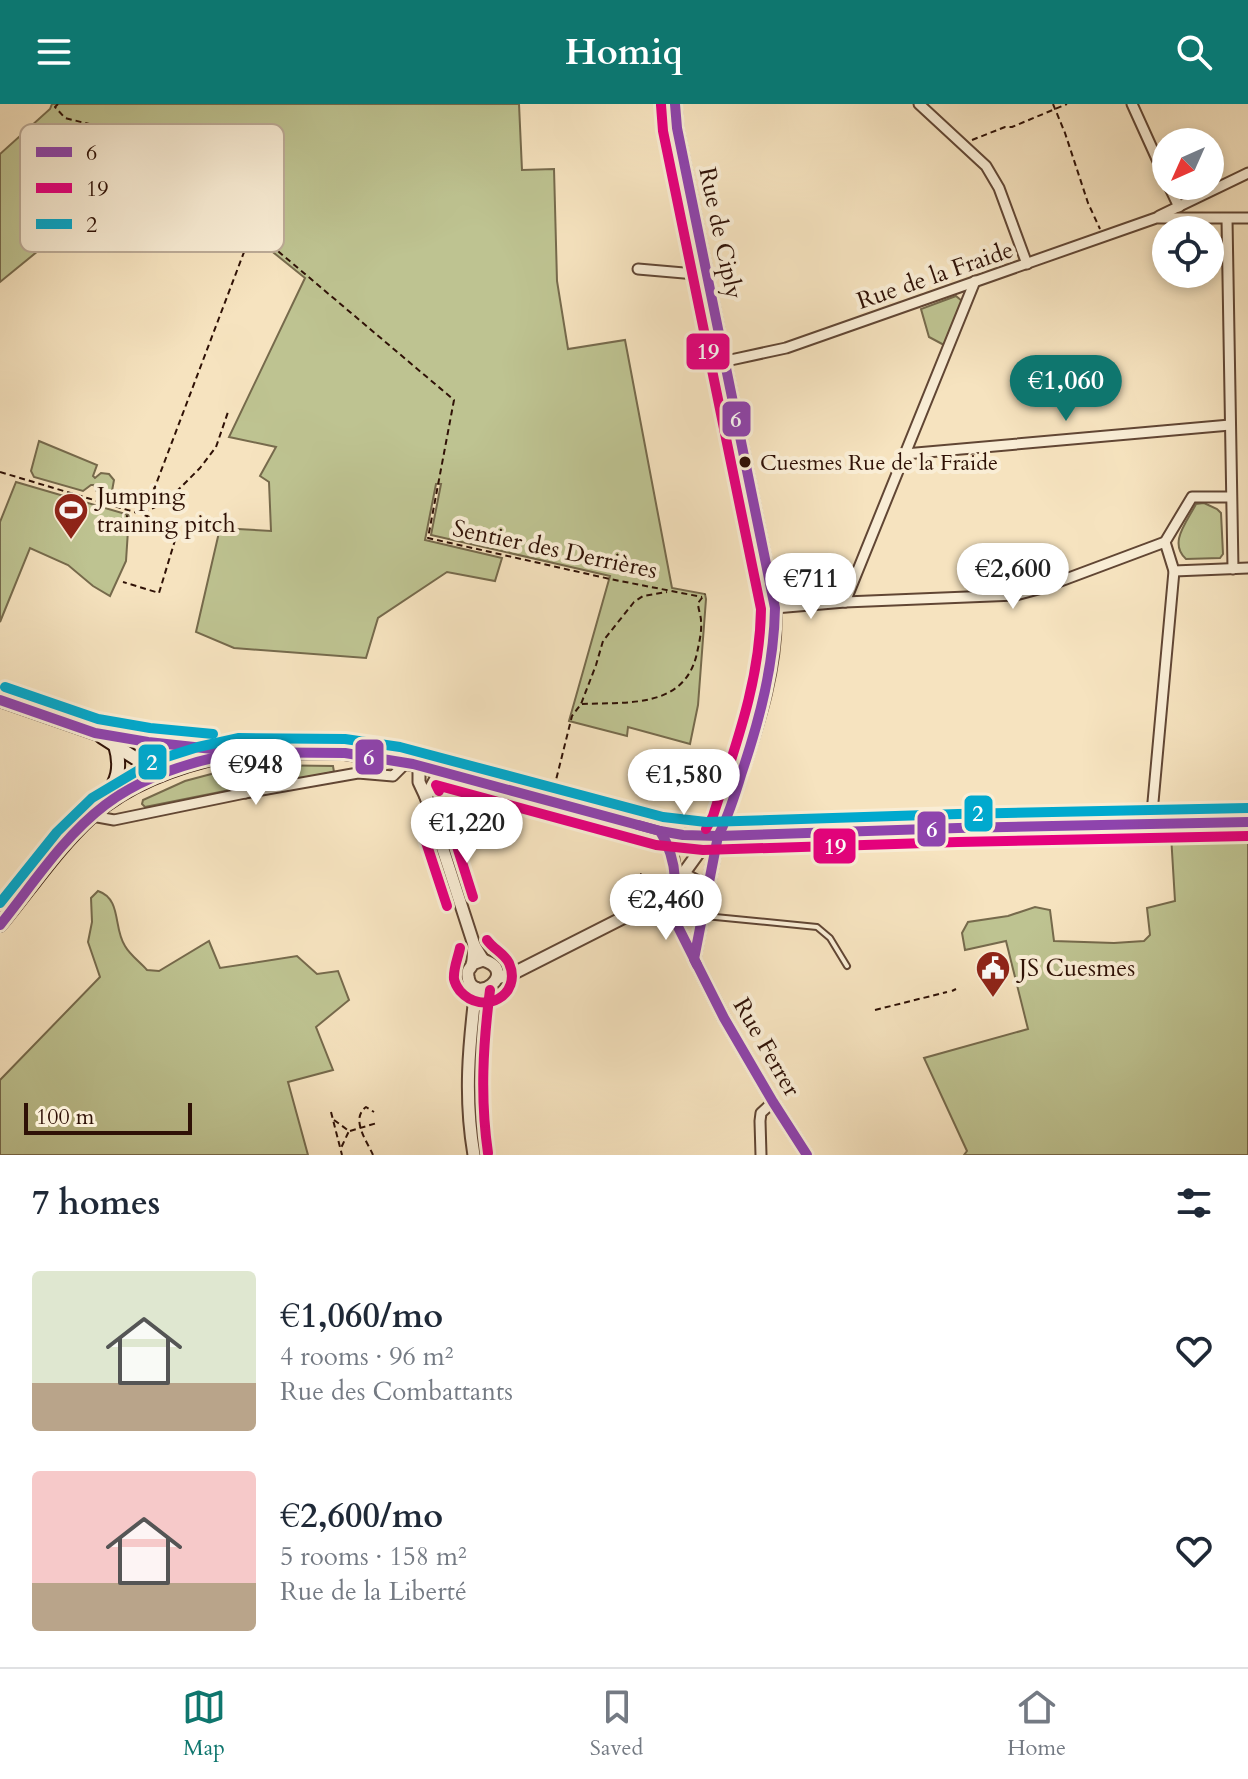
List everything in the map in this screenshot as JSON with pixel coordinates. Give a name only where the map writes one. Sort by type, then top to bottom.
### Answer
[{"type":"main road","points":[[0,700],[95,733],[148,742],[240,752],[345,753],[413,764],[660,831],[711,836],[1248,822]]},
{"type":"main road","points":[[95,733],[160,774]]},
{"type":"main road","points":[[148,742],[158,755],[160,774]]},
{"type":"main road","points":[[96,813],[119,774],[120,760],[115,745]]},
{"type":"main road","points":[[0,925],[68,841],[96,813],[160,774],[240,752]]},
{"type":"street","name":"Rue de Ciply","points":[[675,104],[677,128],[775,608],[775,643],[769,683],[726,821],[711,836]]},
{"type":"street","points":[[919,104],[986,166],[999,188],[1027,264]]},
{"type":"street","points":[[1132,104],[1152,148]]},
{"type":"street","name":"Rue de la Fraide","points":[[1160,216],[1248,173]]},
{"type":"street","points":[[1176,200],[1179,207]]},
{"type":"street","name":"Rue de la Fraide","points":[[1224,219],[1248,218]]},
{"type":"street","name":"Rue de la Fraide","points":[[726,361],[786,348],[1152,219]]},
{"type":"street","points":[[1227,219],[1233,569]]},
{"type":"street","points":[[638,269],[707,275]]},
{"type":"street","points":[[845,602],[975,281]]},
{"type":"street","points":[[905,454],[1230,425]]},
{"type":"street","points":[[775,608],[1016,595],[1165,542],[1192,497],[1231,497]]},
{"type":"street","points":[[1151,824],[1174,571],[1165,542]]},
{"type":"street","points":[[1174,571],[1248,568]]},
{"type":"street","points":[[240,752],[245,793]]},
{"type":"street","points":[[96,813],[114,820],[358,773],[393,776],[413,764],[478,962]]},
{"type":"street","points":[[426,797],[440,771]]},
{"type":"street","points":[[660,831],[674,856],[670,909],[685,916],[703,911]]},
{"type":"street","points":[[672,885],[711,836]]},
{"type":"street","points":[[694,959],[707,887],[711,836]]},
{"type":"street","points":[[497,978],[514,973],[672,885],[695,879],[707,887]]},
{"type":"street","name":"Rue Ferrer","points":[[670,909],[724,1018],[807,1155]]},
{"type":"street","points":[[474,1155],[467,1077],[476,988],[468,978],[469,968],[478,962],[493,964],[497,978],[493,985],[476,988]]},
{"type":"street","points":[[761,1155],[761,1113],[773,1102]]},
{"type":"lane","points":[[703,911],[817,927],[830,938],[847,966]]},
{"type":"path","name":"Sentier des Derrières","points":[[58,104],[55,107],[65,118],[89,124]]},
{"type":"path","points":[[1053,104],[1088,203],[1104,237]]},
{"type":"path","points":[[963,144],[1067,104]]},
{"type":"path","points":[[150,500],[245,252]]},
{"type":"path","name":"Sentier des Derrières","points":[[279,252],[454,400],[428,538],[703,596],[698,603],[700,638],[694,666],[684,681],[659,698],[633,703],[581,704]]},
{"type":"path","points":[[141,514],[166,502],[200,468],[216,447],[228,412]]},
{"type":"path","points":[[0,472],[179,527],[159,593],[123,582]]},
{"type":"path","points":[[550,801],[572,716],[581,704],[603,641],[634,602],[643,596],[670,591]]},
{"type":"path","points":[[640,874],[672,885]]},
{"type":"path","points":[[875,1010],[947,992]]},
{"type":"path","points":[[373,1155],[359,1128],[360,1111],[366,1107],[374,1112]]},
{"type":"path","points":[[331,1112],[342,1155]]},
{"type":"path","points":[[333,1120],[349,1131]]},
{"type":"path","points":[[340,1149],[349,1131],[377,1123]]},
{"type":"green space","points":[[52,104],[519,104],[522,170],[554,169],[557,281],[568,349],[625,340],[672,588],[705,594],[698,705],[690,744],[628,727],[627,736],[569,721],[610,576],[431,535],[441,484],[436,484],[425,540],[502,558],[495,581],[447,572],[378,618],[366,658],[234,648],[196,632],[220,528],[271,531],[269,482],[260,476],[276,447],[229,437],[305,278],[273,252],[284,252],[284,124],[33,124]]},
{"type":"green space","points":[[20,136],[20,252],[37,252],[0,282],[0,154]]},
{"type":"green space","points":[[956,296],[962,301],[944,345],[929,337],[921,309]]},
{"type":"green space","name":"Jumping training pitch","points":[[39,441],[97,465],[93,476],[109,474],[114,480],[112,491],[102,494],[91,485],[83,491],[34,477],[31,471]]},
{"type":"green space","name":"Jumping training pitch","points":[[16,482],[129,515],[126,561],[110,596],[68,565],[30,548],[0,622],[0,522]]},
{"type":"green space","points":[[1204,503],[1221,513],[1223,554],[1220,558],[1186,559],[1179,546],[1181,532],[1196,504]]},
{"type":"green space","points":[[260,765],[333,766],[334,772],[250,788],[247,768]]},
{"type":"green space","points":[[230,769],[235,789],[145,807],[142,804],[143,800],[185,781]]},
{"type":"green space","points":[[1171,835],[1248,835],[1248,1155],[964,1155],[967,1151],[924,1058],[1028,1029],[1006,941],[965,950],[962,933],[968,922],[1008,916],[1035,907],[1050,910],[1054,941],[1144,941],[1150,935],[1147,908],[1175,901]]},
{"type":"green space","points":[[98,891],[111,900],[121,939],[147,970],[159,971],[209,941],[220,968],[297,956],[317,974],[338,971],[349,1000],[316,1027],[333,1070],[288,1082],[308,1155],[0,1155],[0,1080],[100,977],[88,942],[92,922],[91,898]]},
{"type":"transit line","name":"6","points":[[675,104],[677,128],[775,608],[765,691],[734,797],[718,836],[694,959],[697,965]]},
{"type":"transit line","name":"19","points":[[661,105],[663,131],[761,609],[760,636],[745,714],[713,816],[706,829]]},
{"type":"transit line","name":"2","points":[[5,687],[98,719],[213,734]]},
{"type":"transit line","name":"6","points":[[0,700],[95,733],[148,742],[240,752],[345,753],[413,764],[683,835],[1248,822]]},
{"type":"transit line","name":"2","points":[[0,903],[57,832],[92,798],[154,761],[239,738],[345,739],[400,747],[663,817],[706,822],[1248,808]]},
{"type":"transit line","name":"6","points":[[0,925],[62,846],[105,805],[158,775],[217,757]]},
{"type":"transit line","name":"19","points":[[439,791],[436,785],[656,845],[703,850],[1248,836]]},
{"type":"transit line","name":"19","points":[[448,818],[473,897]]},
{"type":"transit line","name":"6","points":[[638,825],[660,831],[674,866],[675,879],[667,888],[667,905],[724,1018],[807,1155]]},
{"type":"transit line","name":"19","points":[[421,827],[447,906]]},
{"type":"transit line","name":"19","points":[[460,948],[454,971],[456,985],[469,999],[489,1002],[506,993],[512,974],[507,960],[487,940]]},
{"type":"transit line","name":"19","points":[[488,1153],[483,1072],[490,990]]},
{"type":"place","name":"Cuesmes Rue de la Fraide","points":[[745,462]]},
{"type":"place","name":"Jumping training pitch","points":[[71,541]]},
{"type":"place","name":"JS Cuesmes","points":[[993,999]]}]
